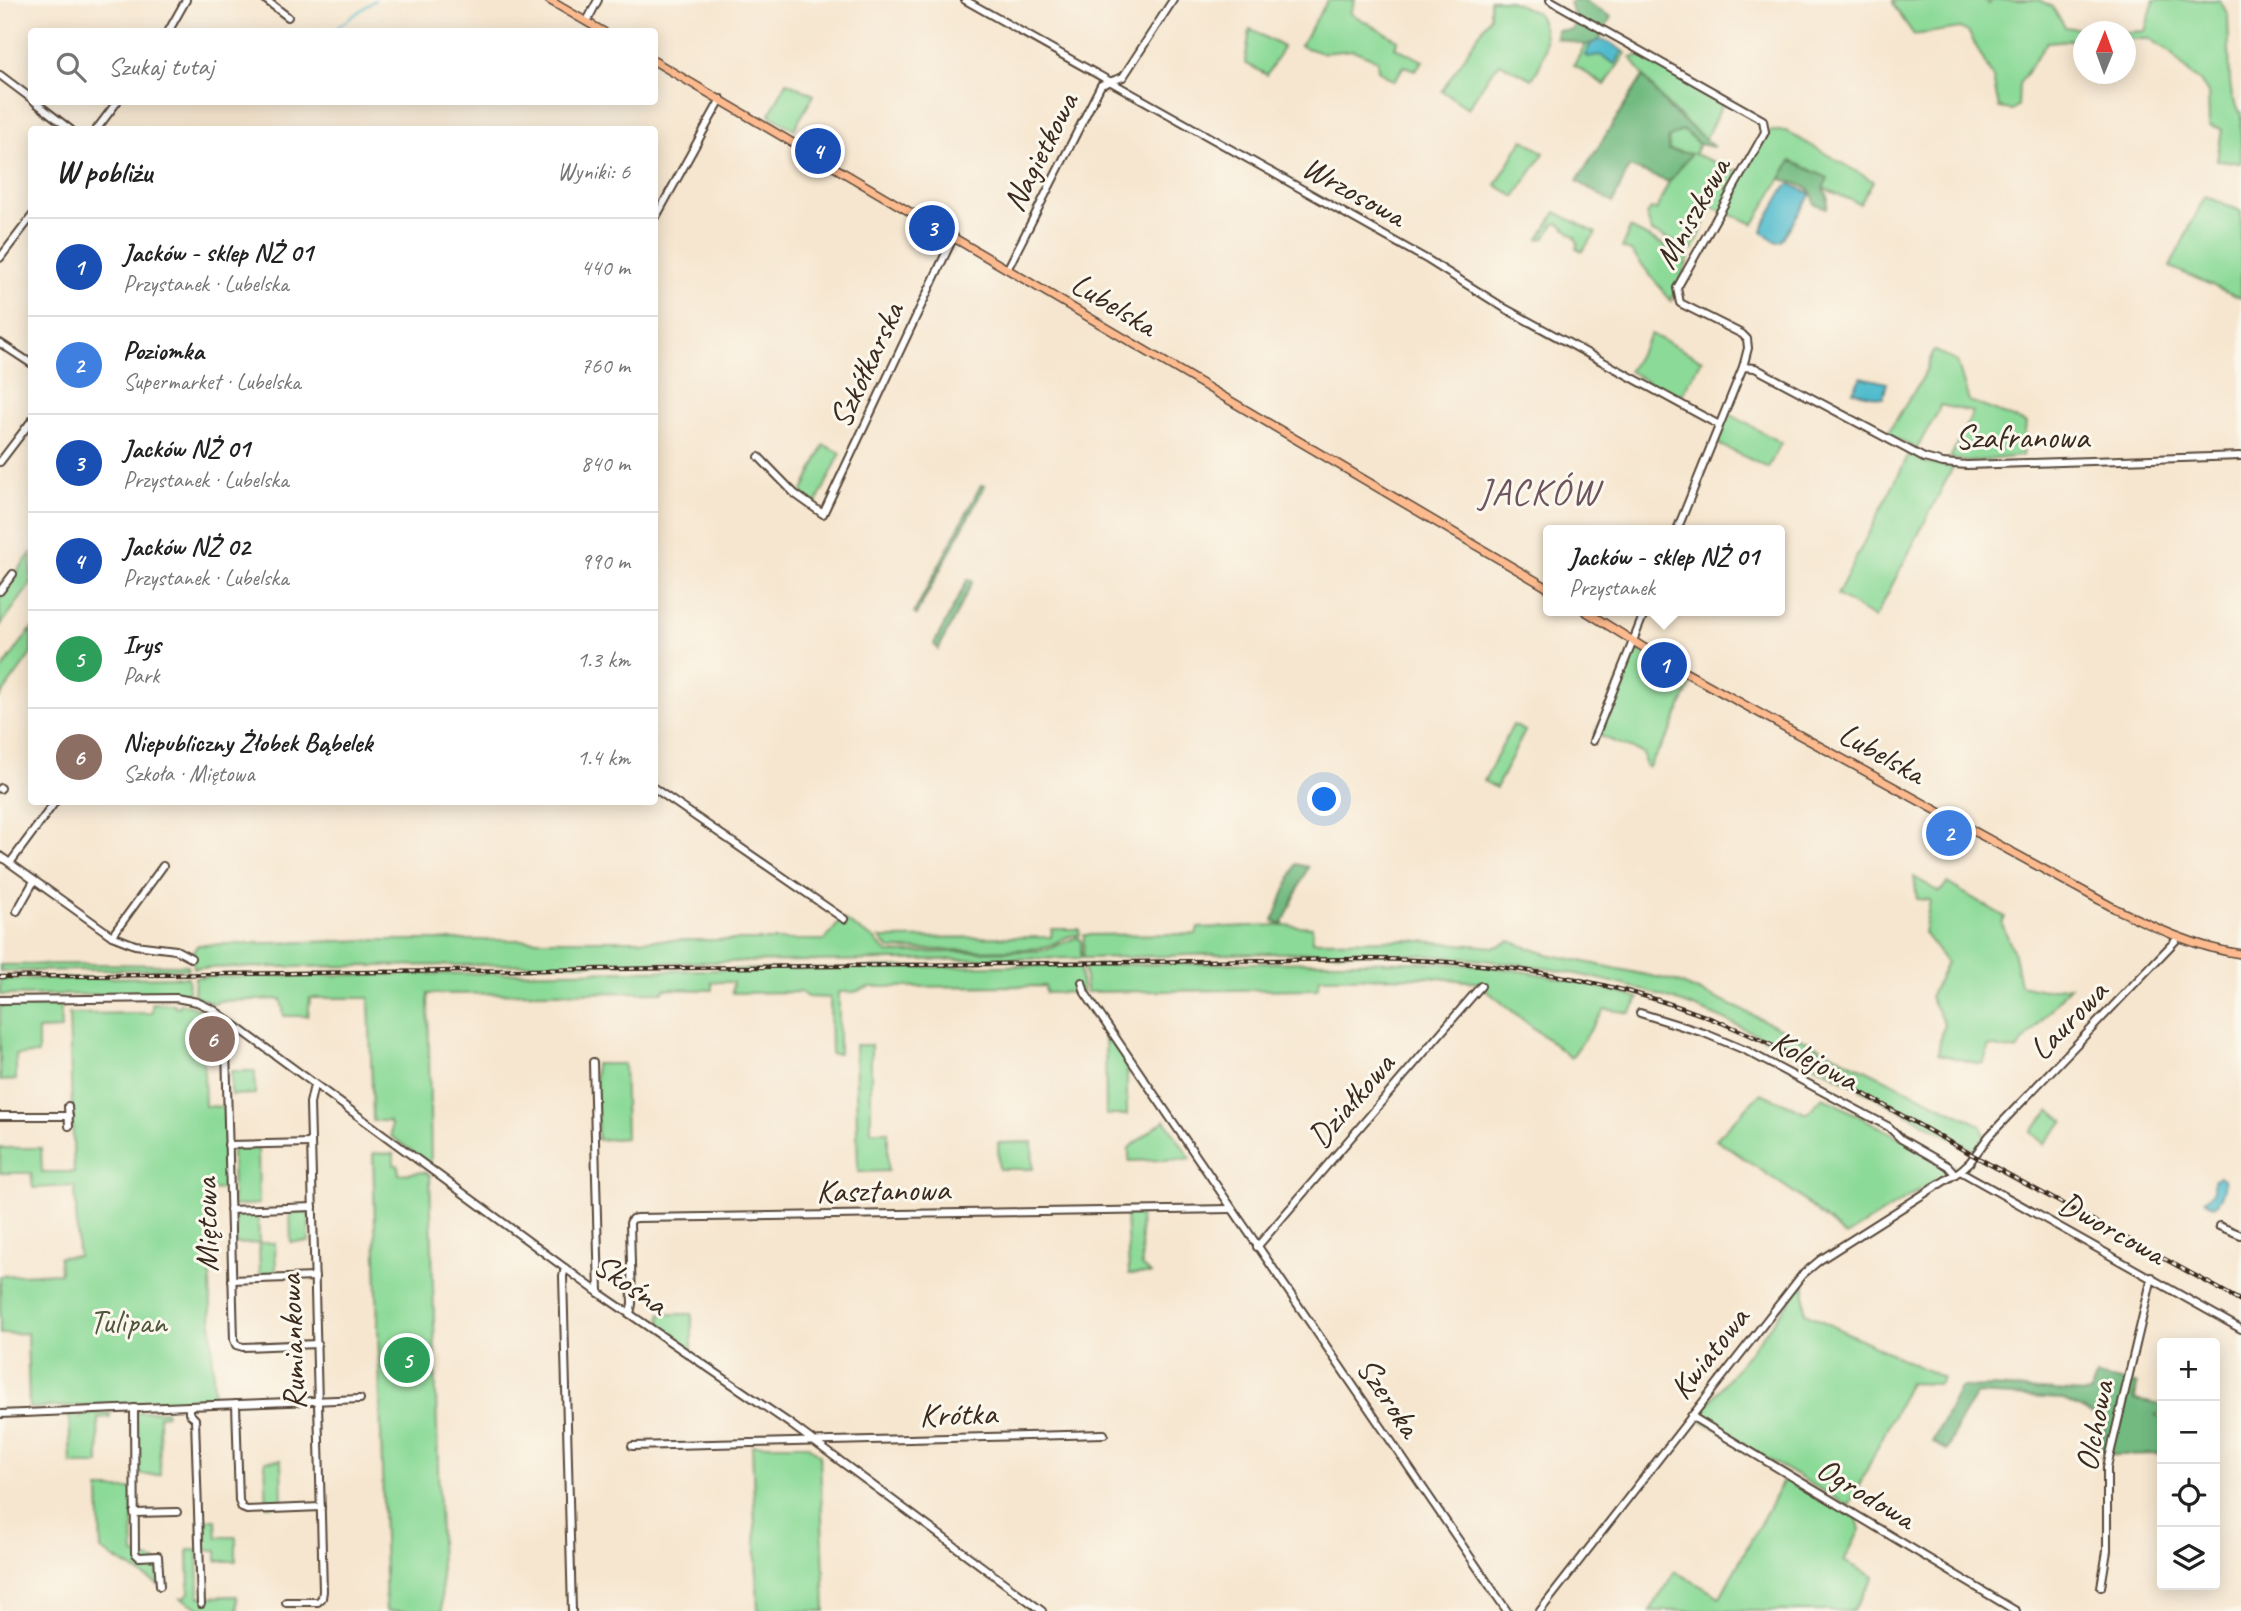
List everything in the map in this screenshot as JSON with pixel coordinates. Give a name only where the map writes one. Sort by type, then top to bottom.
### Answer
[{"type":"main road","points":[[549,0],[598,28]]},
{"type":"main road","name":"Lubelska","points":[[658,63],[1543,584]]},
{"type":"main road","name":"Lubelska","points":[[1593,616],[1670,663],[2114,908],[2179,937],[2217,950],[2241,954]]},
{"type":"street","points":[[170,28],[186,0]]},
{"type":"street","points":[[267,0],[288,17]]},
{"type":"street","points":[[587,21],[598,0]]},
{"type":"street","name":"Wrzosowa","points":[[965,0],[1428,260],[1506,309],[1719,425]]},
{"type":"street","name":"Nagietkowa","points":[[1008,268],[1101,85],[1123,77],[1173,0]]},
{"type":"street","name":"Mniszkowa","points":[[1550,0],[1763,120],[1765,132],[1677,288],[1680,303],[1747,339],[1748,348],[1743,367],[1679,525]]},
{"type":"street","points":[[0,75],[28,96]]},
{"type":"street","points":[[658,213],[721,99]]},
{"type":"street","points":[[39,105],[66,126]]},
{"type":"street","points":[[99,126],[115,105]]},
{"type":"street","points":[[0,258],[28,221]]},
{"type":"street","name":"Szkółkarska","points":[[759,457],[795,494],[823,514],[954,236]]},
{"type":"street","points":[[0,343],[28,361]]},
{"type":"street","name":"Szafranowa","points":[[1743,367],[1755,368],[1924,458],[1943,463],[1967,465],[2241,456]]},
{"type":"street","points":[[0,462],[28,425]]},
{"type":"street","points":[[0,591],[13,574]]},
{"type":"street","points":[[1593,741],[1643,616]]},
{"type":"street","points":[[658,791],[844,919]]},
{"type":"street","points":[[10,863],[53,805]]},
{"type":"street","points":[[0,856],[112,936],[135,945],[181,951],[191,958]]},
{"type":"street","points":[[112,936],[163,866]]},
{"type":"street","points":[[17,911],[34,881]]},
{"type":"street","name":"Laurowa","points":[[1957,1173],[2179,937]]},
{"type":"street","name":"Szeroka","points":[[1082,982],[1085,993],[1507,1611]]},
{"type":"street","name":"Działkowa","points":[[1257,1247],[1481,986]]},
{"type":"street","name":"Skośna","points":[[0,1000],[190,1000],[214,1010],[599,1293],[706,1364],[813,1441],[1042,1611]]},
{"type":"street","name":"Kolejowa","points":[[1640,1013],[1704,1033],[1746,1051],[1889,1127],[1900,1139],[1957,1173]]},
{"type":"street","name":"Miętowa","points":[[230,1024],[226,1049],[233,1336],[236,1345],[243,1347],[317,1344]]},
{"type":"street","points":[[593,1062],[599,1293]]},
{"type":"street","name":"Rumiankowa","points":[[286,1602],[318,1602],[322,1598],[310,1097],[314,1085]]},
{"type":"street","points":[[68,1106],[69,1126]]},
{"type":"street","points":[[0,1116],[69,1116]]},
{"type":"street","points":[[228,1145],[311,1143]]},
{"type":"street","name":"Dworcowa","points":[[1957,1173],[2152,1277],[2241,1329]]},
{"type":"street","name":"Kwiatowa","points":[[1540,1611],[1791,1287],[1811,1266],[1957,1173]]},
{"type":"street","points":[[230,1210],[313,1206]]},
{"type":"street","name":"Kasztanowa","points":[[630,1314],[630,1223],[637,1218],[1232,1209]]},
{"type":"street","points":[[2219,1226],[2241,1235]]},
{"type":"street","points":[[565,1268],[563,1276],[572,1611]]},
{"type":"street","points":[[232,1280],[315,1277]]},
{"type":"street","name":"Olchowa","points":[[2101,1587],[2107,1551],[2107,1467],[2152,1277]]},
{"type":"street","points":[[0,1414],[134,1408],[189,1410],[236,1404],[360,1399]]},
{"type":"street","points":[[236,1404],[239,1501],[242,1508],[321,1507]]},
{"type":"street","points":[[134,1408],[135,1553],[139,1557],[158,1556],[160,1586]]},
{"type":"street","points":[[189,1410],[195,1419],[201,1604]]},
{"type":"street","name":"Ogrodowa","points":[[1691,1416],[2016,1611]]},
{"type":"street","name":"Krótka","points":[[813,1441],[1104,1434]]},
{"type":"street","points":[[632,1446],[813,1441]]},
{"type":"street","points":[[134,1513],[177,1512]]},
{"type":"green space","points":[[1328,0],[1355,0],[1350,13],[1398,40],[1395,47],[1423,61],[1415,70],[1404,66],[1394,81],[1378,70],[1377,60],[1353,50],[1322,53],[1300,46]]},
{"type":"green space","points":[[1490,0],[1508,0],[1537,13],[1544,30],[1544,55],[1532,79],[1500,63],[1468,108],[1442,91],[1490,17]]},
{"type":"green space","points":[[1573,0],[1583,0],[1611,17],[1599,41],[1585,45],[1556,38],[1557,30],[1573,30],[1575,19],[1570,3]]},
{"type":"green space","points":[[1893,0],[1984,0],[1989,4],[1992,0],[2039,0],[2053,7],[2065,27],[2073,28],[2073,40],[2047,42],[2019,84],[2018,106],[2012,110],[1999,108],[1993,78],[1969,33],[1960,28],[1914,35],[1894,6]]},
{"type":"green space","points":[[2154,0],[2220,0],[2228,15],[2232,97],[2241,114],[2241,163],[2217,160],[2222,130],[2209,126],[2208,93],[2200,81],[2170,52],[2149,39],[2136,39],[2136,31],[2145,31]]},
{"type":"green space","points":[[1250,29],[1283,47],[1267,75],[1245,63]]},
{"type":"green space","points":[[1591,44],[1586,55],[1600,55],[1615,64],[1623,51],[1626,53],[1605,85],[1574,65],[1585,45]]},
{"type":"green space","points":[[1641,56],[1724,101],[1705,139],[1673,111],[1647,81],[1631,57]]},
{"type":"green space","points":[[1643,76],[1670,110],[1714,147],[1699,144],[1683,130],[1668,138],[1669,150],[1691,154],[1669,182],[1629,167],[1613,203],[1577,181]]},
{"type":"green space","points":[[787,82],[814,95],[794,129],[769,115]]},
{"type":"green space","points":[[1683,130],[1699,144],[1694,154],[1743,173],[1770,131],[1786,131],[1873,181],[1860,204],[1823,188],[1827,178],[1791,161],[1754,224],[1712,207],[1693,250],[1652,232],[1646,215],[1651,209],[1656,210],[1669,182],[1690,154],[1669,150],[1668,138]]},
{"type":"green space","points":[[1523,139],[1544,153],[1515,197],[1496,185]]},
{"type":"green space","points":[[1791,161],[1828,178],[1823,188],[1828,196],[1827,208],[1814,204],[1811,193],[1804,186],[1781,179]]},
{"type":"green space","points":[[2205,196],[2241,211],[2241,298],[2170,267]]},
{"type":"green space","points":[[1556,212],[1596,233],[1582,251],[1576,248],[1578,244],[1575,237],[1559,223],[1554,224],[1545,238],[1539,239]]},
{"type":"green space","points":[[1630,228],[1689,258],[1671,301],[1631,251],[1622,248]]},
{"type":"green space","points":[[1651,334],[1702,360],[1679,400],[1629,371]]},
{"type":"green space","points":[[1934,350],[1957,362],[1969,401],[2026,423],[2022,456],[1968,462],[1950,458],[1973,412],[1940,405],[1916,449],[1887,434],[1923,377]]},
{"type":"green space","points":[[1726,412],[1781,443],[1768,468],[1714,442]]},
{"type":"green space","points":[[824,445],[841,453],[816,504],[802,493]]},
{"type":"green space","points":[[1909,454],[1924,462],[1953,467],[1875,618],[1837,595]]},
{"type":"green space","points":[[981,485],[985,486],[916,615],[914,613]]},
{"type":"green space","points":[[28,557],[28,588],[0,626],[0,595]]},
{"type":"green space","points":[[968,579],[973,581],[938,650],[934,644]]},
{"type":"green space","points":[[28,633],[28,658],[0,697],[0,672]]},
{"type":"green space","points":[[1634,649],[1692,682],[1670,732],[1648,768],[1643,753],[1595,734]]},
{"type":"green space","points":[[1513,725],[1525,731],[1496,788],[1484,781]]},
{"type":"green space","points":[[1296,864],[1308,867],[1282,925],[1273,921]]},
{"type":"green space","points":[[1914,877],[1940,892],[1947,883],[2005,917],[2002,924],[2013,950],[2020,985],[2044,990],[2070,986],[2016,1051],[1989,1046],[1984,1062],[1980,1064],[1938,1054],[1945,1025],[1930,997],[1947,963],[1924,933],[1930,900],[1917,899]]},
{"type":"green space","points":[[842,919],[874,939],[888,953],[1035,951],[1046,950],[1077,937],[1081,941],[1081,958],[194,968],[192,952],[198,945],[376,940],[825,940]]},
{"type":"green space","points":[[1282,925],[1312,927],[1313,941],[1409,940],[1496,947],[1510,941],[1547,954],[1675,981],[1740,1009],[1981,1125],[1985,1137],[1974,1150],[1730,1022],[1671,999],[1600,979],[1527,965],[1380,953],[1083,958],[1084,935],[1196,934],[1198,928]]},
{"type":"green space","points":[[1052,929],[1079,929],[1080,935],[1070,936],[1040,948],[1002,950],[889,949],[880,938],[1051,937]]},
{"type":"green space","points":[[1419,962],[1485,966],[1524,971],[1639,998],[1630,1013],[1605,1009],[1571,1058],[1476,982],[1428,977],[1320,978],[1317,989],[1086,992],[1084,965]]},
{"type":"green space","points":[[0,965],[188,965],[188,969],[0,971]]},
{"type":"green space","points":[[1080,965],[1082,992],[1046,993],[1045,986],[870,987],[854,992],[839,992],[839,1054],[831,1054],[830,998],[807,997],[801,992],[732,993],[733,982],[712,982],[712,990],[664,989],[663,992],[428,994],[431,1165],[391,1136],[391,1124],[388,1121],[373,1121],[369,998],[310,998],[308,1016],[284,1016],[281,999],[219,1001],[215,1004],[194,995],[195,977]]},
{"type":"green space","points":[[188,977],[189,991],[185,994],[0,995],[0,979]]},
{"type":"green space","name":"Tulipan","points":[[152,1003],[175,1004],[175,1007],[179,1007],[180,1003],[202,1010],[205,1106],[224,1107],[226,1189],[207,1190],[214,1400],[29,1408],[27,1333],[0,1334],[0,1276],[60,1273],[59,1257],[78,1256],[75,1186],[33,1188],[31,1173],[0,1173],[0,1148],[41,1148],[42,1172],[74,1172],[69,1014],[152,1013]]},
{"type":"green space","points":[[60,1005],[61,1029],[38,1030],[38,1054],[16,1055],[16,1080],[0,1081],[0,1006]]},
{"type":"green space","points":[[1105,1028],[1127,1066],[1127,1115],[1106,1115]]},
{"type":"green space","points":[[855,1045],[871,1045],[871,1131],[888,1131],[888,1171],[858,1172]]},
{"type":"green space","points":[[595,1064],[624,1064],[626,1138],[598,1140]]},
{"type":"green space","points":[[231,1071],[255,1071],[255,1094],[231,1095]]},
{"type":"green space","points":[[1761,1093],[1807,1113],[1823,1097],[1956,1167],[1846,1236],[1793,1192],[1716,1139]]},
{"type":"green space","points":[[2050,1110],[2064,1121],[2044,1144],[2031,1132]]},
{"type":"green space","points":[[1165,1120],[1191,1159],[1129,1161],[1129,1148]]},
{"type":"green space","points":[[1032,1142],[1033,1169],[999,1169],[998,1143]]},
{"type":"green space","points":[[258,1148],[259,1204],[233,1206],[232,1149]]},
{"type":"green space","points":[[373,1153],[394,1154],[394,1165],[398,1165],[399,1174],[424,1172],[430,1175],[442,1611],[386,1611]]},
{"type":"green space","points":[[290,1211],[304,1211],[309,1215],[309,1242],[291,1242]]},
{"type":"green space","points":[[258,1213],[259,1243],[236,1244],[235,1214]]},
{"type":"green space","points":[[1126,1213],[1140,1213],[1142,1266],[1151,1274],[1129,1274]]},
{"type":"green space","points":[[259,1243],[275,1243],[276,1273],[260,1274]]},
{"type":"green space","points":[[1805,1282],[1805,1313],[1943,1378],[1939,1384],[1909,1383],[1849,1506],[1697,1418]]},
{"type":"green space","points":[[660,1314],[692,1314],[692,1352],[662,1330]]},
{"type":"green space","points":[[2096,1376],[2137,1384],[2135,1400],[2157,1404],[2157,1454],[2116,1455],[2100,1449],[2106,1421],[2062,1399],[1976,1394],[1947,1450],[1932,1442],[1960,1388],[2091,1392]]},
{"type":"green space","points":[[166,1411],[167,1415],[159,1416],[160,1475],[136,1475],[135,1412]]},
{"type":"green space","points":[[110,1413],[110,1417],[98,1418],[99,1464],[71,1464],[69,1414],[77,1414],[77,1418],[81,1418],[81,1414]]},
{"type":"green space","points":[[752,1445],[807,1445],[820,1455],[825,1611],[758,1611]]},
{"type":"green space","points":[[281,1460],[282,1505],[267,1506],[265,1461]]},
{"type":"green space","points":[[1786,1476],[1857,1518],[1860,1530],[1844,1561],[1874,1577],[1853,1611],[1650,1611],[1675,1571],[1720,1597]]},
{"type":"green space","points":[[99,1489],[132,1489],[134,1555],[156,1561],[159,1585],[101,1550]]},
{"type":"green space","points":[[200,1520],[216,1520],[217,1537],[236,1537],[236,1561],[217,1561],[217,1550],[201,1550]]},
{"type":"green space","points":[[188,1550],[198,1550],[199,1597],[237,1596],[238,1611],[204,1611],[181,1598],[189,1592]]},
{"type":"water","points":[[1599,40],[1623,51],[1615,64],[1600,55],[1585,55],[1591,44]]},
{"type":"water","points":[[1790,184],[1811,194],[1781,241],[1777,242],[1762,232],[1786,186]]},
{"type":"water","points":[[1861,377],[1887,383],[1883,398],[1853,391]]},
{"type":"water","points":[[2219,1176],[2224,1179],[2224,1186],[2221,1197],[2214,1206],[2205,1200],[2213,1192],[2213,1180]]},
{"type":"waterway","points":[[336,28],[375,0]]},
{"type":"railway","points":[[0,977],[1361,959],[1414,960],[1519,970],[1623,990],[1723,1023],[1771,1045],[1847,1084],[2241,1301]]},
{"type":"place","name":"Jacków NŻ 02","points":[[818,151]]},
{"type":"place","name":"Jacków NŻ 01","points":[[932,228]]},
{"type":"place","name":"Jacków - sklep NŻ 01","points":[[1664,665]]},
{"type":"place","name":"Poziomka","points":[[1949,833]]},
{"type":"place","name":"Niepubliczny Żłobek Bąbelek","points":[[212,1039]]},
{"type":"place","name":"Irys","points":[[407,1360]]},
{"type":"district","name":"JACKÓW","points":[[1539,491]]}]
